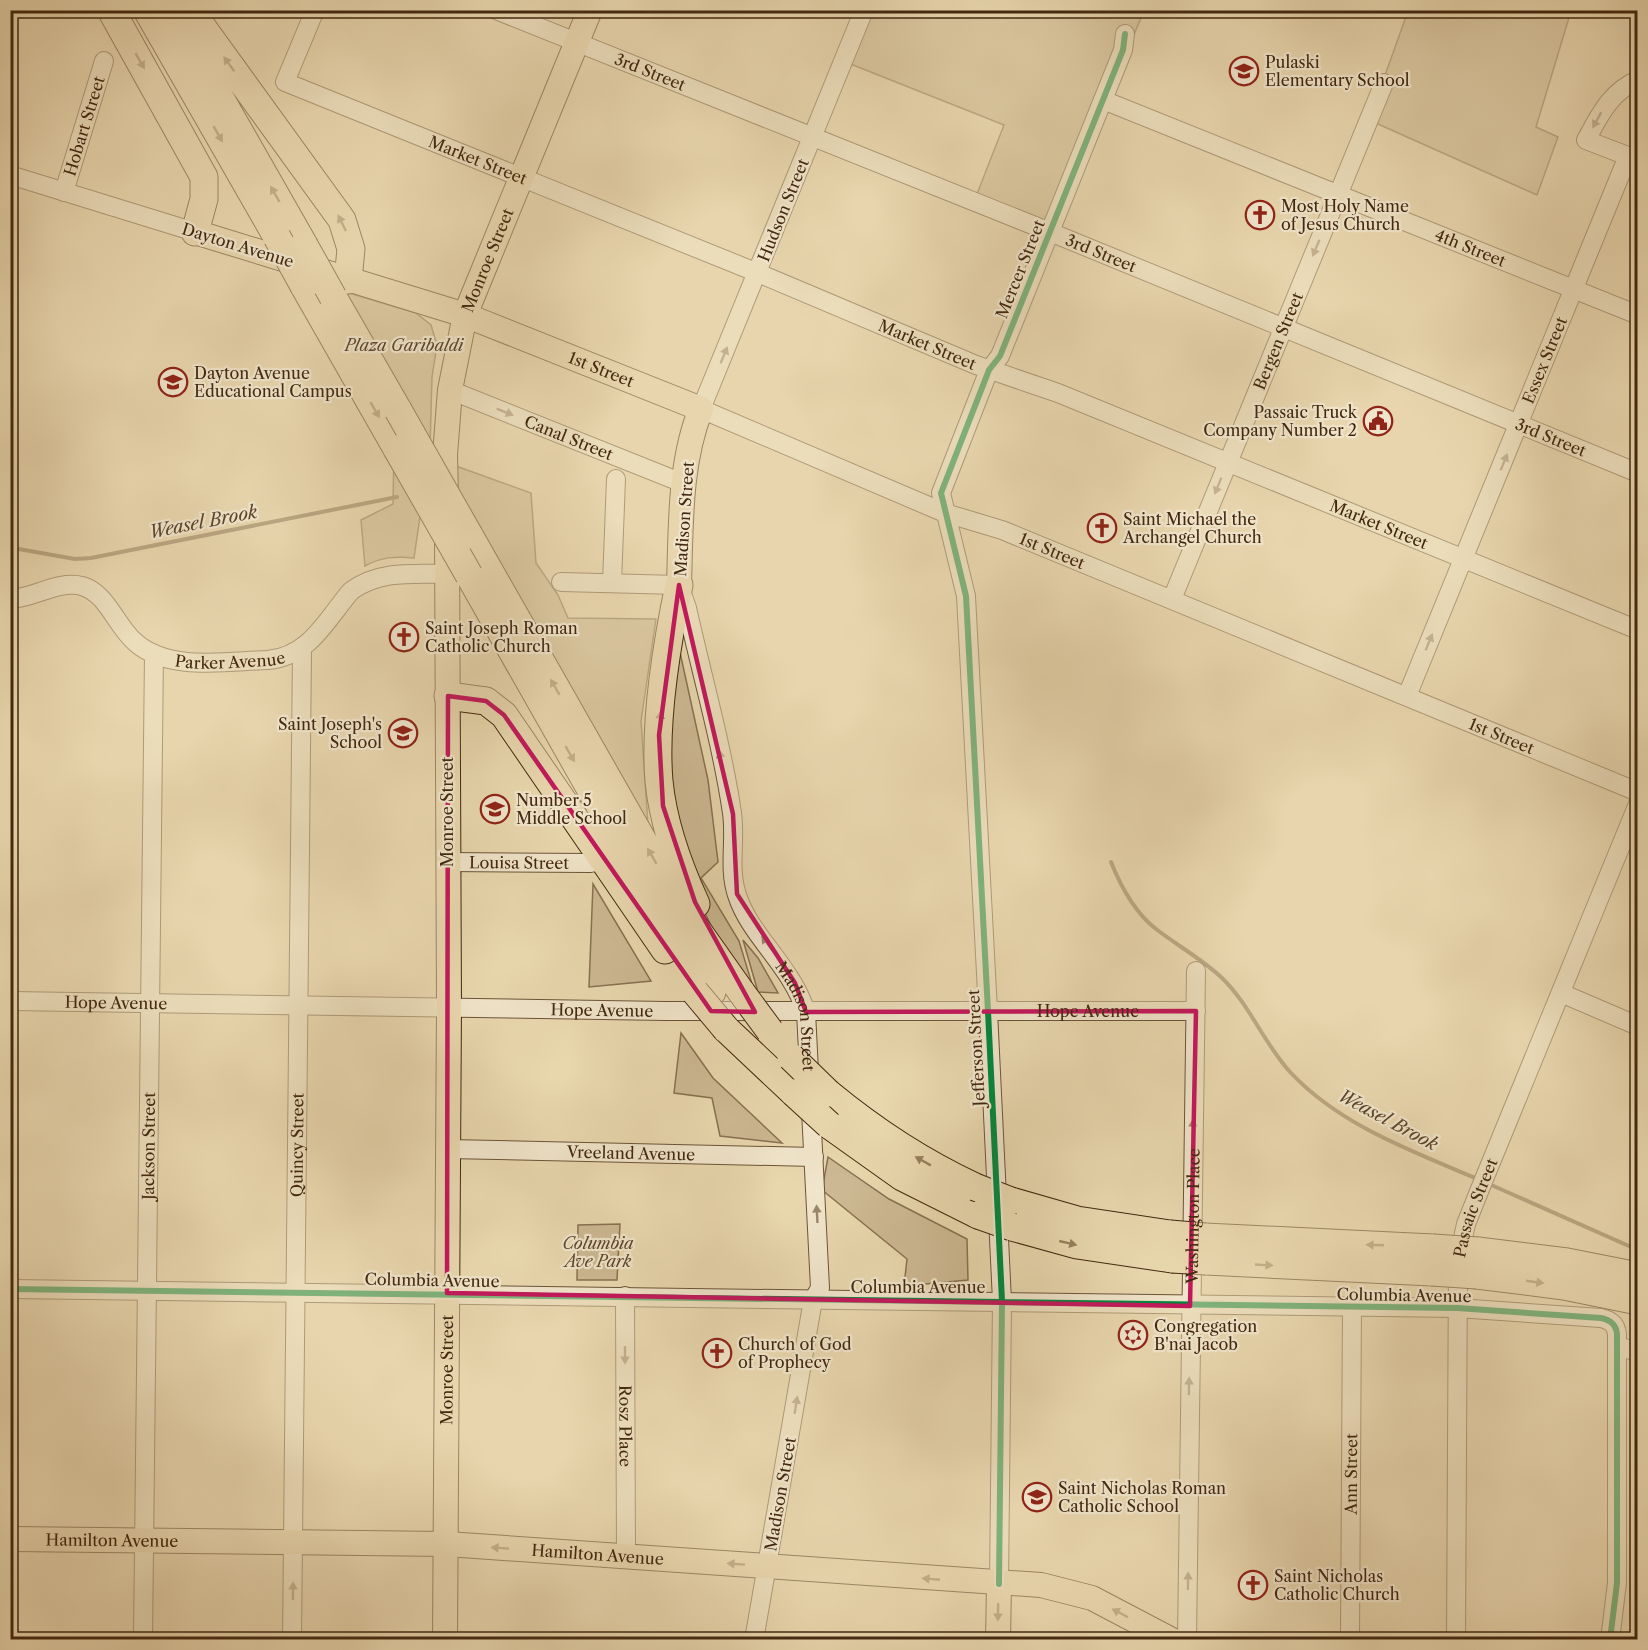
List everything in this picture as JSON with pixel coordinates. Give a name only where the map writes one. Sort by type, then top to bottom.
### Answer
[{"type":"highway","points":[[111,10],[204,177],[204,199],[195,232]]},
{"type":"highway","points":[[147,10],[397,449],[458,575],[633,864],[704,992]]},
{"type":"highway","points":[[170,10],[304,245],[341,288],[398,410],[650,853],[694,925],[770,1031],[791,1057],[828,1093],[904,1150],[975,1187],[1011,1214],[1077,1245],[1171,1246],[1477,1263],[1567,1262],[1638,1276]]},
{"type":"highway","points":[[190,10],[342,220],[351,249],[341,288]]},
{"type":"highway","points":[[679,585],[659,735],[658,759],[663,806],[685,878],[742,993]]},
{"type":"highway","points":[[448,696],[486,701],[504,716],[704,992],[733,1029],[794,1094],[829,1125],[902,1177],[978,1215],[1011,1214]]},
{"type":"highway","points":[[1477,1263],[1564,1286],[1638,1301]]},
{"type":"main road","name":"Monroe Street","points":[[446,1640],[448,696],[458,575],[445,455],[450,390],[465,315],[590,10]]},
{"type":"main road","name":"Dayton Avenue","points":[[195,232],[341,288],[465,315]]},
{"type":"main road","name":"1st Street","points":[[465,315],[701,409]]},
{"type":"main road","name":"Madison Street","points":[[679,585],[685,484],[693,428],[701,409]]},
{"type":"main road","name":"Hamilton Avenue","points":[[10,1539],[447,1544],[999,1584],[1041,1585],[1092,1598],[1172,1640]]},
{"type":"main road","name":"Jefferson Street","points":[[998,1640],[999,1584]]},
{"type":"street","name":"Market Street","points":[[315,10],[285,82],[758,273],[989,370],[1058,393],[1638,630]]},
{"type":"street","name":"3rd Street","points":[[496,10],[576,44],[1050,232],[1638,473]]},
{"type":"street","name":"Hudson Street","points":[[701,409],[864,10]]},
{"type":"street","name":"Mercer Street","points":[[945,513],[941,493],[989,370],[1000,356],[1123,51],[1125,34]]},
{"type":"street","name":"Hobart Street","points":[[64,192],[104,61]]},
{"type":"street","points":[[1633,158],[1586,140],[1604,106],[1625,86],[1638,80]]},
{"type":"street","name":"Bergen Street","points":[[1172,599],[1384,82]]},
{"type":"street","name":"4th Street","points":[[1103,100],[1638,315]]},
{"type":"street","name":"Essex Street","points":[[1407,696],[1574,289],[1633,158]]},
{"type":"street","name":"Dayton Avenue","points":[[10,175],[195,232]]},
{"type":"street","name":"Canal Street","points":[[450,390],[685,484]]},
{"type":"street","name":"1st Street","points":[[701,409],[945,513],[1002,530],[1638,792]]},
{"type":"street","points":[[612,583],[616,479]]},
{"type":"street","name":"Jefferson Street","points":[[945,513],[966,596],[988,1011],[1002,1301],[999,1584]]},
{"type":"street","name":"Parker Avenue","points":[[10,599],[64,586],[90,590],[98,596],[134,642],[154,654],[187,661],[268,660],[279,659],[302,650],[351,591],[361,584],[394,574],[458,575]]},
{"type":"street","points":[[561,582],[679,585]]},
{"type":"street","name":"Madison Street","points":[[679,585],[687,608],[733,814],[732,865],[737,894],[748,918],[795,983],[806,1012],[820,1288],[813,1300],[754,1640]]},
{"type":"street","name":"Quincy Street","points":[[292,1640],[302,650]]},
{"type":"street","name":"Jackson Street","points":[[143,1640],[152,1003],[154,654]]},
{"type":"street","name":"Passaic Street","points":[[1456,1640],[1457,1308],[1461,1242],[1483,1181],[1638,804]]},
{"type":"street","name":"Louisa Street","points":[[447,862],[591,863]]},
{"type":"street","name":"Washington Place","points":[[1187,1640],[1196,971]]},
{"type":"street","points":[[1560,993],[1638,1026]]},
{"type":"street","name":"Hope Avenue","points":[[10,1001],[806,1012],[1196,1011]]},
{"type":"street","name":"Vreeland Avenue","points":[[448,1149],[814,1156]]},
{"type":"street","name":"Columbia Avenue","points":[[10,1289],[1457,1308],[1601,1318],[1610,1320],[1616,1327],[1617,1346],[1617,1590],[1610,1640]]},
{"type":"street","name":"Rosz Place","points":[[625,1296],[626,1556]]},
{"type":"street","name":"Ann Street","points":[[1350,1640],[1352,1308]]},
{"type":"street","points":[[1617,1346],[1638,1352]]},
{"type":"highlighted area","points":[[679,585],[733,814],[737,894],[795,983],[806,1012],[1196,1011],[1190,1306],[447,1293],[448,696],[486,701],[504,715],[711,1011],[755,1012],[695,902],[663,806],[659,735]]},
{"type":"green space","points":[[864,11],[1144,11],[1051,230],[975,199],[1004,125],[843,61]]},
{"type":"green space","points":[[1408,11],[1571,11],[1536,127],[1558,137],[1537,195],[1369,120]]},
{"type":"green space","name":"Plaza Garibaldi","points":[[339,290],[416,313],[431,325],[437,345],[432,377],[430,447],[414,558],[389,558],[365,566],[361,520],[393,504],[395,393]]},
{"type":"green space","points":[[456,466],[531,493],[536,563],[558,595],[568,618],[656,619],[641,721],[648,824],[456,491]]},
{"type":"green space","points":[[674,625],[708,780],[718,862],[701,878],[739,941],[752,984],[715,934],[692,886],[664,778]]},
{"type":"green space","points":[[593,884],[651,981],[589,987]]},
{"type":"green space","points":[[743,940],[758,958],[778,993],[758,992]]},
{"type":"green space","points":[[681,1033],[713,1078],[782,1143],[720,1136],[712,1098],[674,1093]]},
{"type":"green space","points":[[828,1157],[889,1199],[967,1239],[968,1280],[904,1286],[907,1259],[822,1190]]},
{"type":"green space","name":"Columbia Ave Park","points":[[620,1224],[617,1280],[577,1280],[578,1225]]},
{"type":"waterway","name":"Weasel Brook","points":[[13,548],[75,559],[91,558],[397,497]]},
{"type":"waterway","name":"Weasel Brook","points":[[1111,862],[1124,890],[1141,915],[1156,929],[1222,978],[1241,1000],[1281,1062],[1311,1092],[1355,1123],[1404,1148],[1480,1180]]},
{"type":"waterway","name":"Weasel Brook","points":[[1489,1184],[1638,1250]]},
{"type":"cycle path","points":[[999,1584],[1002,1301],[966,596],[941,493],[989,370],[1000,356],[1123,50],[1125,34]]},
{"type":"cycle path","points":[[10,1289],[1457,1308],[1601,1318],[1612,1323],[1617,1334],[1617,1583],[1610,1640]]},
{"type":"place","name":"Pulaski Elementary School","points":[[1244,71]]},
{"type":"place","name":"Most Holy Name of Jesus Church","points":[[1260,215]]},
{"type":"place","name":"Dayton Avenue Educational Campus","points":[[173,382]]},
{"type":"place","name":"Passaic Truck Company Number 2","points":[[1378,421]]},
{"type":"place","name":"Saint Michael the Archangel Church","points":[[1102,528]]},
{"type":"place","name":"Saint Joseph Roman Catholic Church","points":[[404,637]]},
{"type":"place","name":"Saint Joseph's School","points":[[403,733]]},
{"type":"place","name":"Number 5 Middle School","points":[[495,809]]},
{"type":"place","name":"Congregation B'nai Jacob","points":[[1133,1335]]},
{"type":"place","name":"Church of God of Prophecy","points":[[717,1353]]},
{"type":"place","name":"Saint Nicholas Roman Catholic School","points":[[1037,1497]]},
{"type":"place","name":"Saint Nicholas Catholic Church","points":[[1253,1585]]}]
